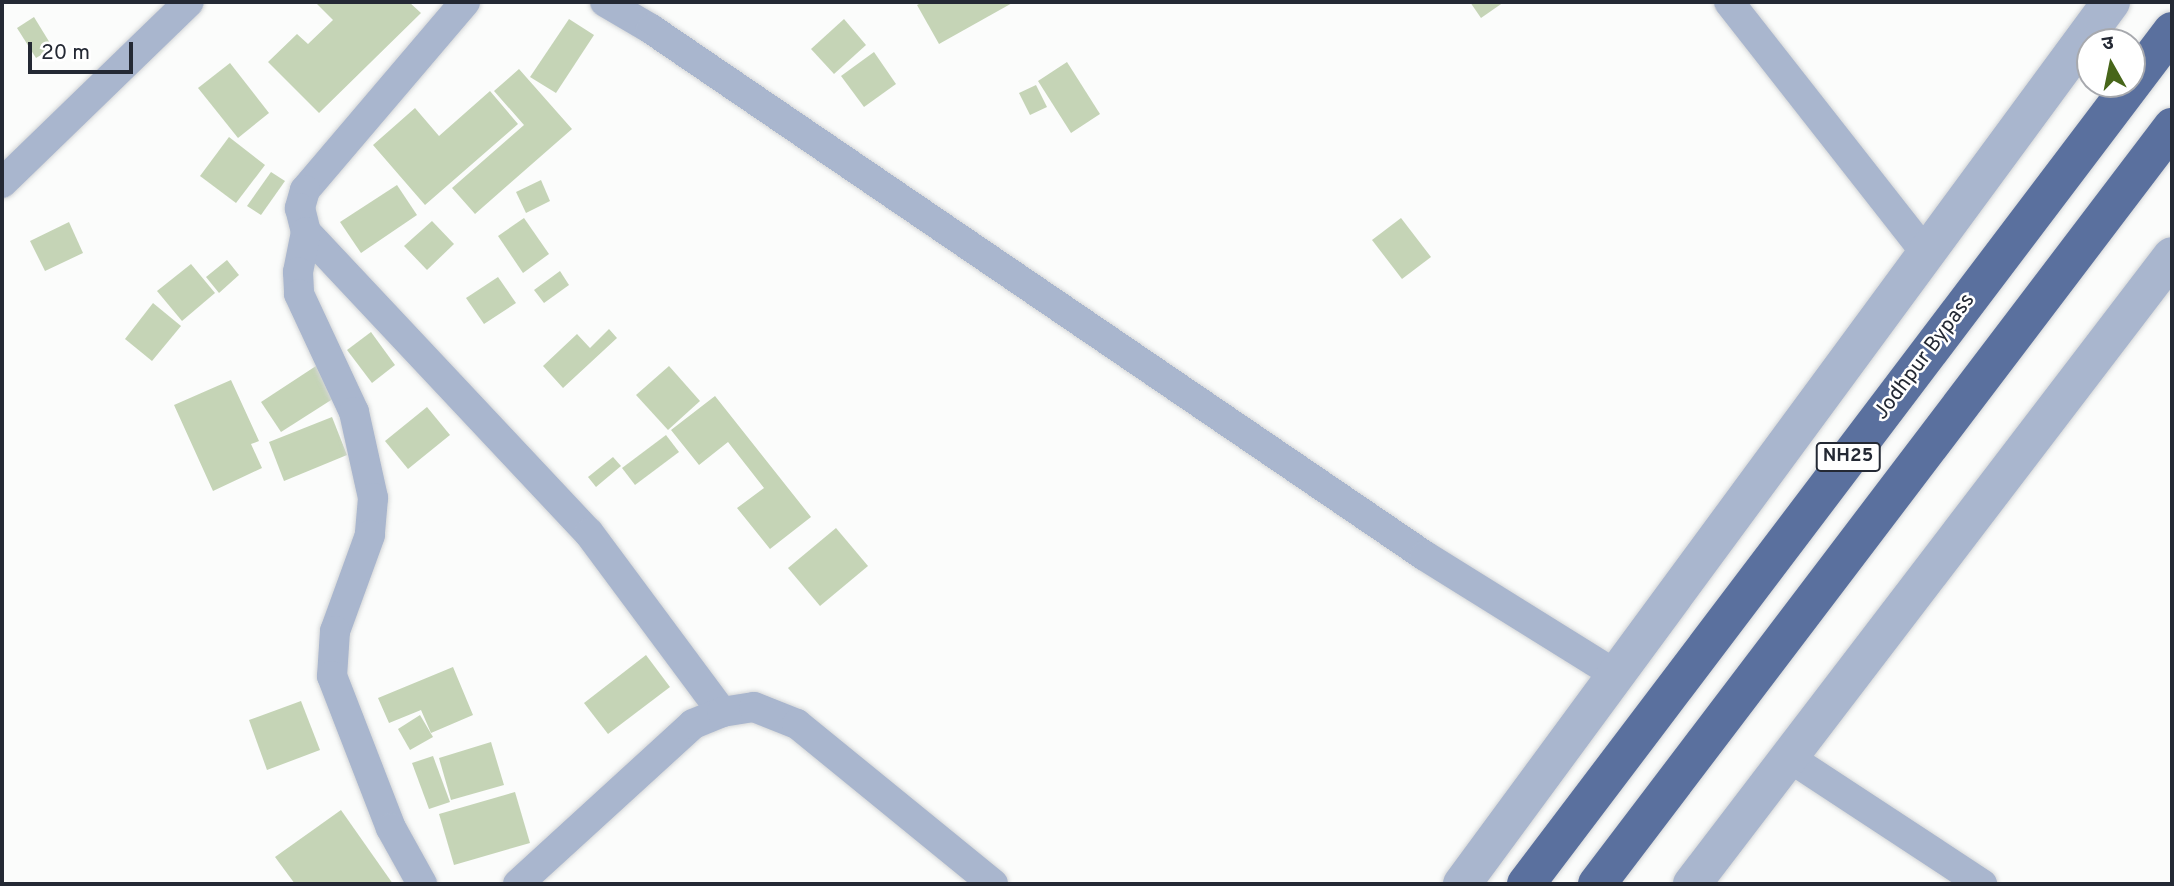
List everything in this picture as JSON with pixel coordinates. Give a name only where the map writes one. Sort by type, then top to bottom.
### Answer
[{"type":"highway","name":"Jodhpur Bypass","points":[[1526,884],[2172,31]]},
{"type":"highway","name":"NH25","points":[[1597,884],[2172,127]]},
{"type":"street","points":[[2,183],[189,2]]},
{"type":"street","points":[[422,884],[391,828],[332,676],[335,631],[370,535],[373,498],[354,412],[299,294],[298,272],[306,232],[300,208],[305,190],[465,2]]},
{"type":"street","points":[[605,2],[651,29],[1425,556],[1616,675]]},
{"type":"street","points":[[1729,2],[1926,253]]},
{"type":"street","points":[[1462,884],[2110,2]]},
{"type":"street","points":[[306,232],[589,533],[722,712]]},
{"type":"street","points":[[1692,884],[2172,256]]},
{"type":"street","points":[[518,884],[693,724],[722,712],[754,707],[797,724],[993,884]]},
{"type":"street","points":[[1790,758],[1982,884]]},
{"type":"building","points":[[315,2],[409,2],[421,13],[319,113],[268,62],[297,34],[308,44],[333,20]]},
{"type":"building","points":[[923,2],[1014,2],[939,44],[917,5]]},
{"type":"building","points":[[1470,2],[1504,2],[1481,18]]},
{"type":"building","points":[[34,17],[53,48],[36,58],[17,28]]},
{"type":"building","points":[[569,19],[594,35],[556,93],[530,77]]},
{"type":"building","points":[[844,19],[866,45],[834,74],[811,49]]},
{"type":"building","points":[[874,52],[896,84],[864,107],[841,76]]},
{"type":"building","points":[[1067,62],[1100,114],[1071,133],[1038,81]]},
{"type":"building","points":[[230,63],[269,113],[238,138],[198,88]]},
{"type":"building","points":[[519,69],[572,129],[475,214],[452,188],[524,125],[494,91]]},
{"type":"building","points":[[1036,85],[1047,107],[1030,115],[1019,93]]},
{"type":"building","points":[[490,91],[518,124],[425,205],[373,145],[415,108],[439,136]]},
{"type":"building","points":[[229,137],[265,165],[236,203],[200,176]]},
{"type":"building","points":[[271,172],[285,181],[261,215],[247,206]]},
{"type":"building","points":[[541,180],[550,201],[526,213],[516,192]]},
{"type":"building","points":[[397,185],[417,215],[361,253],[340,222]]},
{"type":"building","points":[[524,218],[549,254],[523,273],[498,236]]},
{"type":"building","points":[[1401,218],[1431,257],[1402,279],[1372,240]]},
{"type":"building","points":[[432,221],[454,244],[427,270],[404,246]]},
{"type":"building","points":[[69,222],[83,253],[45,271],[30,241]]},
{"type":"building","points":[[227,260],[239,275],[219,293],[206,277]]},
{"type":"building","points":[[191,264],[215,293],[182,321],[157,291]]},
{"type":"building","points":[[560,271],[569,285],[544,303],[534,290]]},
{"type":"building","points":[[498,277],[516,303],[484,324],[466,298]]},
{"type":"building","points":[[153,303],[181,326],[152,361],[125,339]]},
{"type":"building","points":[[609,329],[617,338],[563,388],[543,366],[577,334],[590,348]]},
{"type":"building","points":[[371,332],[395,365],[372,383],[347,350]]},
{"type":"building","points":[[319,364],[339,395],[281,432],[261,402]]},
{"type":"building","points":[[669,366],[700,401],[668,430],[636,395]]},
{"type":"building","points":[[231,380],[259,441],[251,444],[262,468],[213,491],[174,405]]},
{"type":"building","points":[[715,396],[811,517],[770,549],[737,508],[764,488],[728,442],[699,465],[671,430]]},
{"type":"building","points":[[427,407],[450,435],[408,469],[385,441]]},
{"type":"building","points":[[332,417],[347,455],[284,481],[269,442]]},
{"type":"building","points":[[666,435],[679,452],[635,485],[622,468]]},
{"type":"building","points":[[613,457],[621,466],[596,487],[588,477]]},
{"type":"building","points":[[836,528],[868,566],[820,606],[788,568]]},
{"type":"building","points":[[646,655],[670,687],[608,734],[584,703]]},
{"type":"building","points":[[453,667],[473,715],[431,733],[421,710],[389,723],[378,698]]},
{"type":"building","points":[[301,701],[320,750],[267,770],[249,720]]},
{"type":"building","points":[[420,715],[433,737],[410,750],[398,729]]},
{"type":"building","points":[[491,742],[504,785],[451,800],[439,758]]},
{"type":"building","points":[[433,756],[450,802],[429,809],[412,763]]},
{"type":"building","points":[[515,792],[530,843],[454,865],[439,814]]},
{"type":"building","points":[[341,810],[393,884],[295,884],[275,857]]}]
